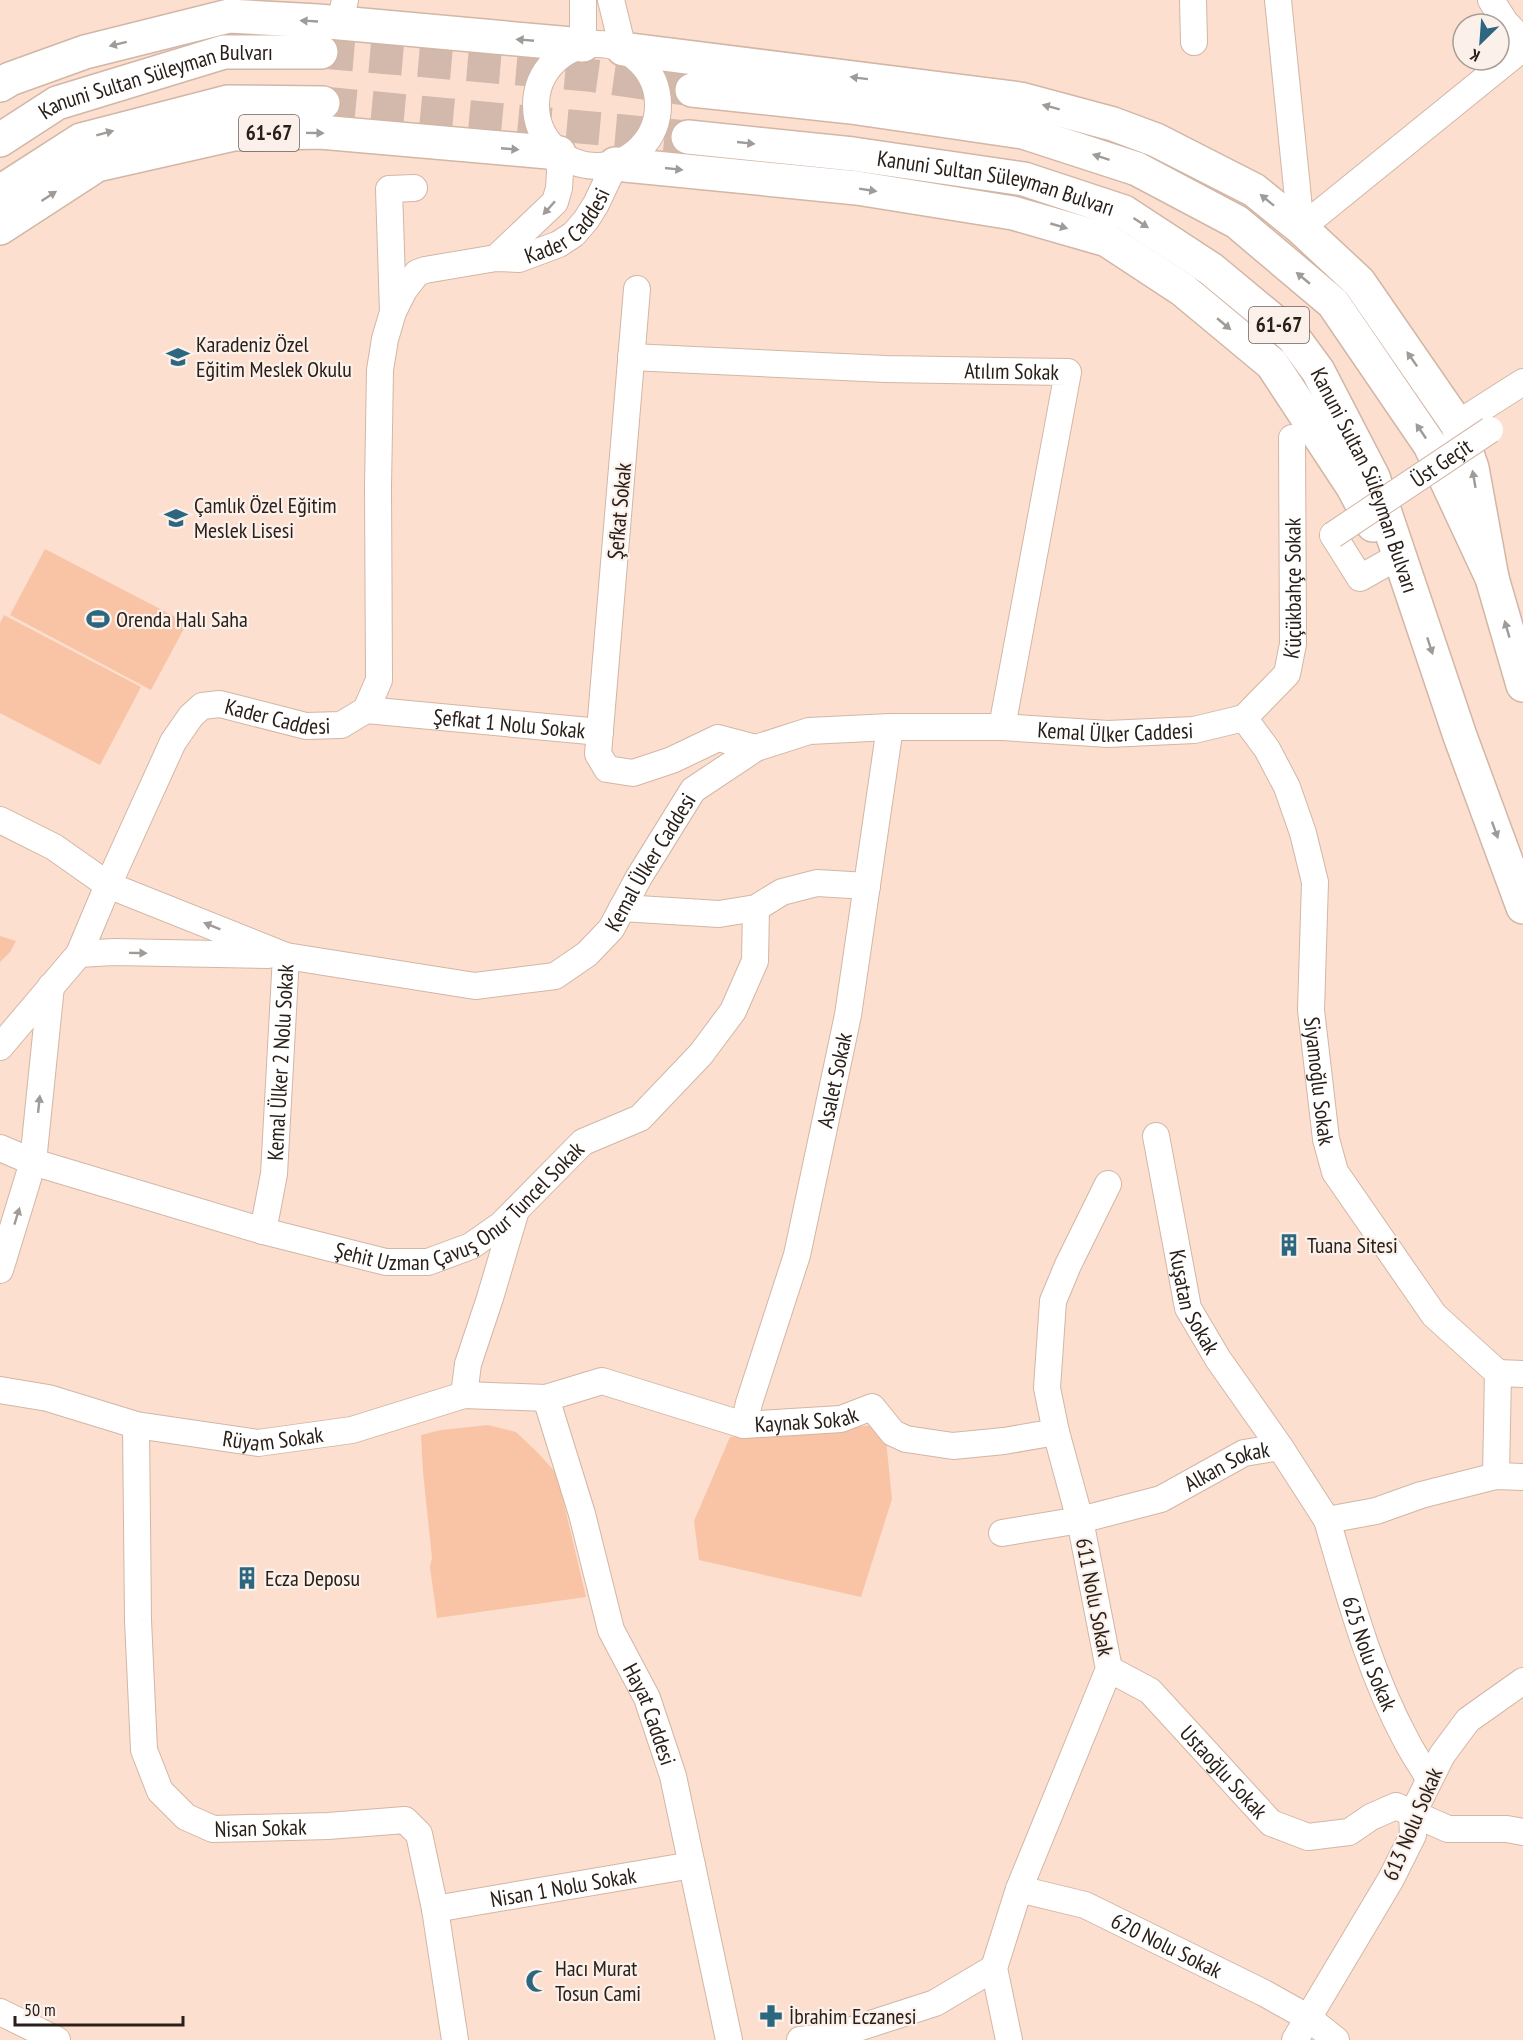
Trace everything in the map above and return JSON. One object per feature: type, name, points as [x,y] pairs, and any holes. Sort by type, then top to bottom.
[{"type":"main road","name":"61-67","points":[[0,85],[10,79],[85,52],[229,16],[318,21],[583,45]]},
{"type":"main road","name":"61-67","points":[[623,49],[1020,99],[1113,124],[1156,140],[1254,190],[1301,228],[1359,282],[1475,422],[1472,468],[1492,578]]},
{"type":"main road","name":"Kanuni Sultan Süleyman Bulvarı","points":[[0,140],[57,103],[224,52],[321,52]]},
{"type":"main road","name":"Kanuni Sultan Süleyman Bulvarı","points":[[692,90],[851,107],[1023,132],[1137,169],[1236,222],[1333,303],[1430,445],[1492,578],[1523,685]]},
{"type":"main road","name":"Kanuni Sultan Süleyman Bulvarı","points":[[0,192],[81,140],[98,135],[228,102],[323,103]]},
{"type":"main road","name":"61-67","points":[[0,228],[97,165],[234,134],[320,132],[558,153]]},
{"type":"main road","name":"Kanuni Sultan Süleyman Bulvarı","points":[[688,137],[853,154],[1024,179],[1124,212],[1211,269],[1293,337],[1318,371],[1373,477],[1460,736],[1523,907]]},
{"type":"main road","name":"61-67","points":[[615,164],[857,188],[1013,213],[1107,240],[1183,290],[1272,364],[1353,487],[1416,604]]},
{"type":"street","points":[[558,153],[545,138],[538,120],[536,101],[540,82],[550,65],[565,52],[583,45],[584,0]]},
{"type":"street","points":[[611,0],[623,49],[640,61],[652,78],[658,98],[657,119],[649,139],[634,154],[615,164]]},
{"type":"street","points":[[1193,0],[1194,42]]},
{"type":"street","points":[[1278,0],[1301,228]]},
{"type":"street","points":[[1491,0],[1505,22],[1523,41]]},
{"type":"street","name":"61-67","points":[[583,45],[603,44],[623,49]]},
{"type":"street","points":[[1301,228],[1523,48]]},
{"type":"street","name":"61-67","points":[[558,153],[575,162],[595,166],[615,164]]},
{"type":"street","name":"Kader Caddesi","points":[[496,258],[555,202],[560,172],[558,153]]},
{"type":"street","name":"Kader Caddesi","points":[[0,1047],[79,954],[173,742],[191,716],[202,706],[220,704],[306,726],[341,724],[366,710],[380,680],[378,487],[380,370],[385,339],[393,312],[404,290],[417,273],[496,258],[528,257],[559,244],[574,234],[596,204],[615,164]]},
{"type":"street","points":[[393,312],[389,189],[414,188]]},
{"type":"street","name":"Şefkat Sokak","points":[[600,732],[637,289]]},
{"type":"street","name":"Atılım Sokak","points":[[631,357],[886,369],[1068,372],[1002,727]]},
{"type":"street","name":"Üst Geçit","points":[[1392,560],[1360,578],[1333,535],[1523,381]]},
{"type":"street","name":"Küçükbahçe Sokak","points":[[1244,718],[1287,674],[1293,644],[1293,438]]},
{"type":"street","name":"Şefkat 1 Nolu Sokak","points":[[366,710],[600,732],[598,754],[607,769],[633,773],[672,760],[718,738],[756,748]]},
{"type":"street","name":"Kemal Ülker Caddesi","points":[[0,820],[54,847],[108,885],[286,956],[475,986],[555,976],[587,954],[611,929],[639,877],[693,790],[756,748],[808,731],[890,727],[1002,727],[1108,734],[1194,730],[1244,718]]},
{"type":"street","name":"Siyamoğlu Sokak","points":[[1244,718],[1268,748],[1287,787],[1303,833],[1315,882],[1311,1010],[1326,1139],[1335,1172],[1434,1315],[1511,1374]]},
{"type":"street","name":"Asalet Sokak","points":[[744,1425],[797,1255],[848,1015],[890,727]]},
{"type":"street","points":[[622,908],[719,914],[756,908],[782,892],[817,883],[867,886]]},
{"type":"street","name":"Şehit Uzman Çavuş Onur Tuncel Sokak","points":[[0,1148],[33,1162],[262,1231],[386,1262],[428,1262],[471,1246],[501,1225],[583,1142],[640,1118],[701,1054],[733,1011],[755,961],[756,908]]},
{"type":"street","name":"Kemal Ülker 2 Nolu Sokak","points":[[79,954],[114,952],[286,956],[274,1174],[262,1231]]},
{"type":"street","points":[[0,1270],[33,1162],[51,986]]},
{"type":"street","name":"Kuşatan Sokak","points":[[1156,1136],[1188,1308],[1218,1359],[1280,1447]]},
{"type":"street","name":"611 Nolu Sokak","points":[[1009,2040],[994,1968],[1020,1889],[1109,1669],[1080,1520],[1056,1432],[1047,1388],[1053,1301],[1108,1184]]},
{"type":"street","points":[[464,1395],[468,1364],[516,1210]]},
{"type":"street","points":[[1496,1476],[1511,1374]]},
{"type":"street","name":"Kaynak Sokak","points":[[546,1398],[602,1381],[744,1425],[841,1419],[872,1407],[893,1433],[906,1440],[953,1446],[1056,1432]]},
{"type":"street","name":"Rüyam Sokak","points":[[0,1390],[48,1398],[136,1425],[258,1443],[352,1430],[464,1395],[546,1398]]},
{"type":"street","name":"Hayat Caddesi","points":[[546,1398],[582,1514],[611,1630],[647,1698],[674,1776],[729,2040]]},
{"type":"street","name":"Nisan Sokak","points":[[136,1425],[138,1620],[144,1750],[160,1791],[186,1817],[213,1829],[328,1826],[405,1820],[419,1834],[435,1909],[455,2040]]},
{"type":"street","name":"Alkan Sokak","points":[[1002,1533],[1080,1520],[1161,1499],[1244,1454],[1280,1447],[1327,1520]]},
{"type":"street","points":[[1327,1520],[1376,1511],[1421,1496],[1496,1476],[1523,1477]]},
{"type":"street","name":"625 Nolu Sokak","points":[[1327,1520],[1356,1620],[1382,1686],[1406,1740],[1430,1779]]},
{"type":"street","name":"Ustaoğlu Sokak","points":[[1109,1669],[1150,1691],[1271,1823],[1308,1837],[1349,1832],[1371,1817],[1396,1806],[1448,1829],[1508,1829],[1523,1832]]},
{"type":"street","name":"613 Nolu Sokak","points":[[1295,2040],[1391,1879],[1413,1835],[1412,1815],[1442,1755],[1468,1720],[1523,1681]]},
{"type":"street","name":"Nisan 1 Nolu Sokak","points":[[435,1909],[692,1865]]},
{"type":"street","name":"620 Nolu Sokak","points":[[1020,1889],[1086,1905],[1307,2017]]},
{"type":"street","points":[[800,2040],[851,2035],[934,2003],[994,1968]]},
{"type":"street","points":[[0,2012],[57,2040]]},
{"type":"street","points":[[1307,2017],[1336,2040]]},
{"type":"shaded area","name":"Orenda Halı Saha","points":[[45,549],[187,623],[151,690],[10,615]]},
{"type":"shaded area","name":"Orenda Halı Saha","points":[[4,615],[141,687],[100,765],[0,713],[0,623]]},
{"type":"shaded area","points":[[0,936],[16,941],[10,952],[0,962]]},
{"type":"shaded area","points":[[488,1425],[516,1432],[557,1474],[586,1597],[437,1618],[430,1567],[432,1558],[421,1435],[441,1430]]},
{"type":"shaded area","points":[[876,1425],[885,1430],[892,1499],[861,1597],[699,1560],[694,1521],[730,1437]]},
{"type":"tunnel","points":[[321,52],[588,75],[692,90]]},
{"type":"tunnel","points":[[323,103],[688,137]]},
{"type":"place","name":"Karadeniz Özel Eğitim Meslek Okulu","points":[[178,357]]},
{"type":"place","name":"Çamlık Özel Eğitim Meslek Lisesi","points":[[176,518]]},
{"type":"place","name":"Orenda Halı Saha","points":[[98,619]]},
{"type":"place","name":"Tuana Sitesi","points":[[1289,1245]]},
{"type":"place","name":"Ecza Deposu","points":[[247,1578]]},
{"type":"place","name":"Hacı Murat Tosun Cami","points":[[537,1981]]},
{"type":"place","name":"İbrahim Eczanesi","points":[[771,2016]]}]
